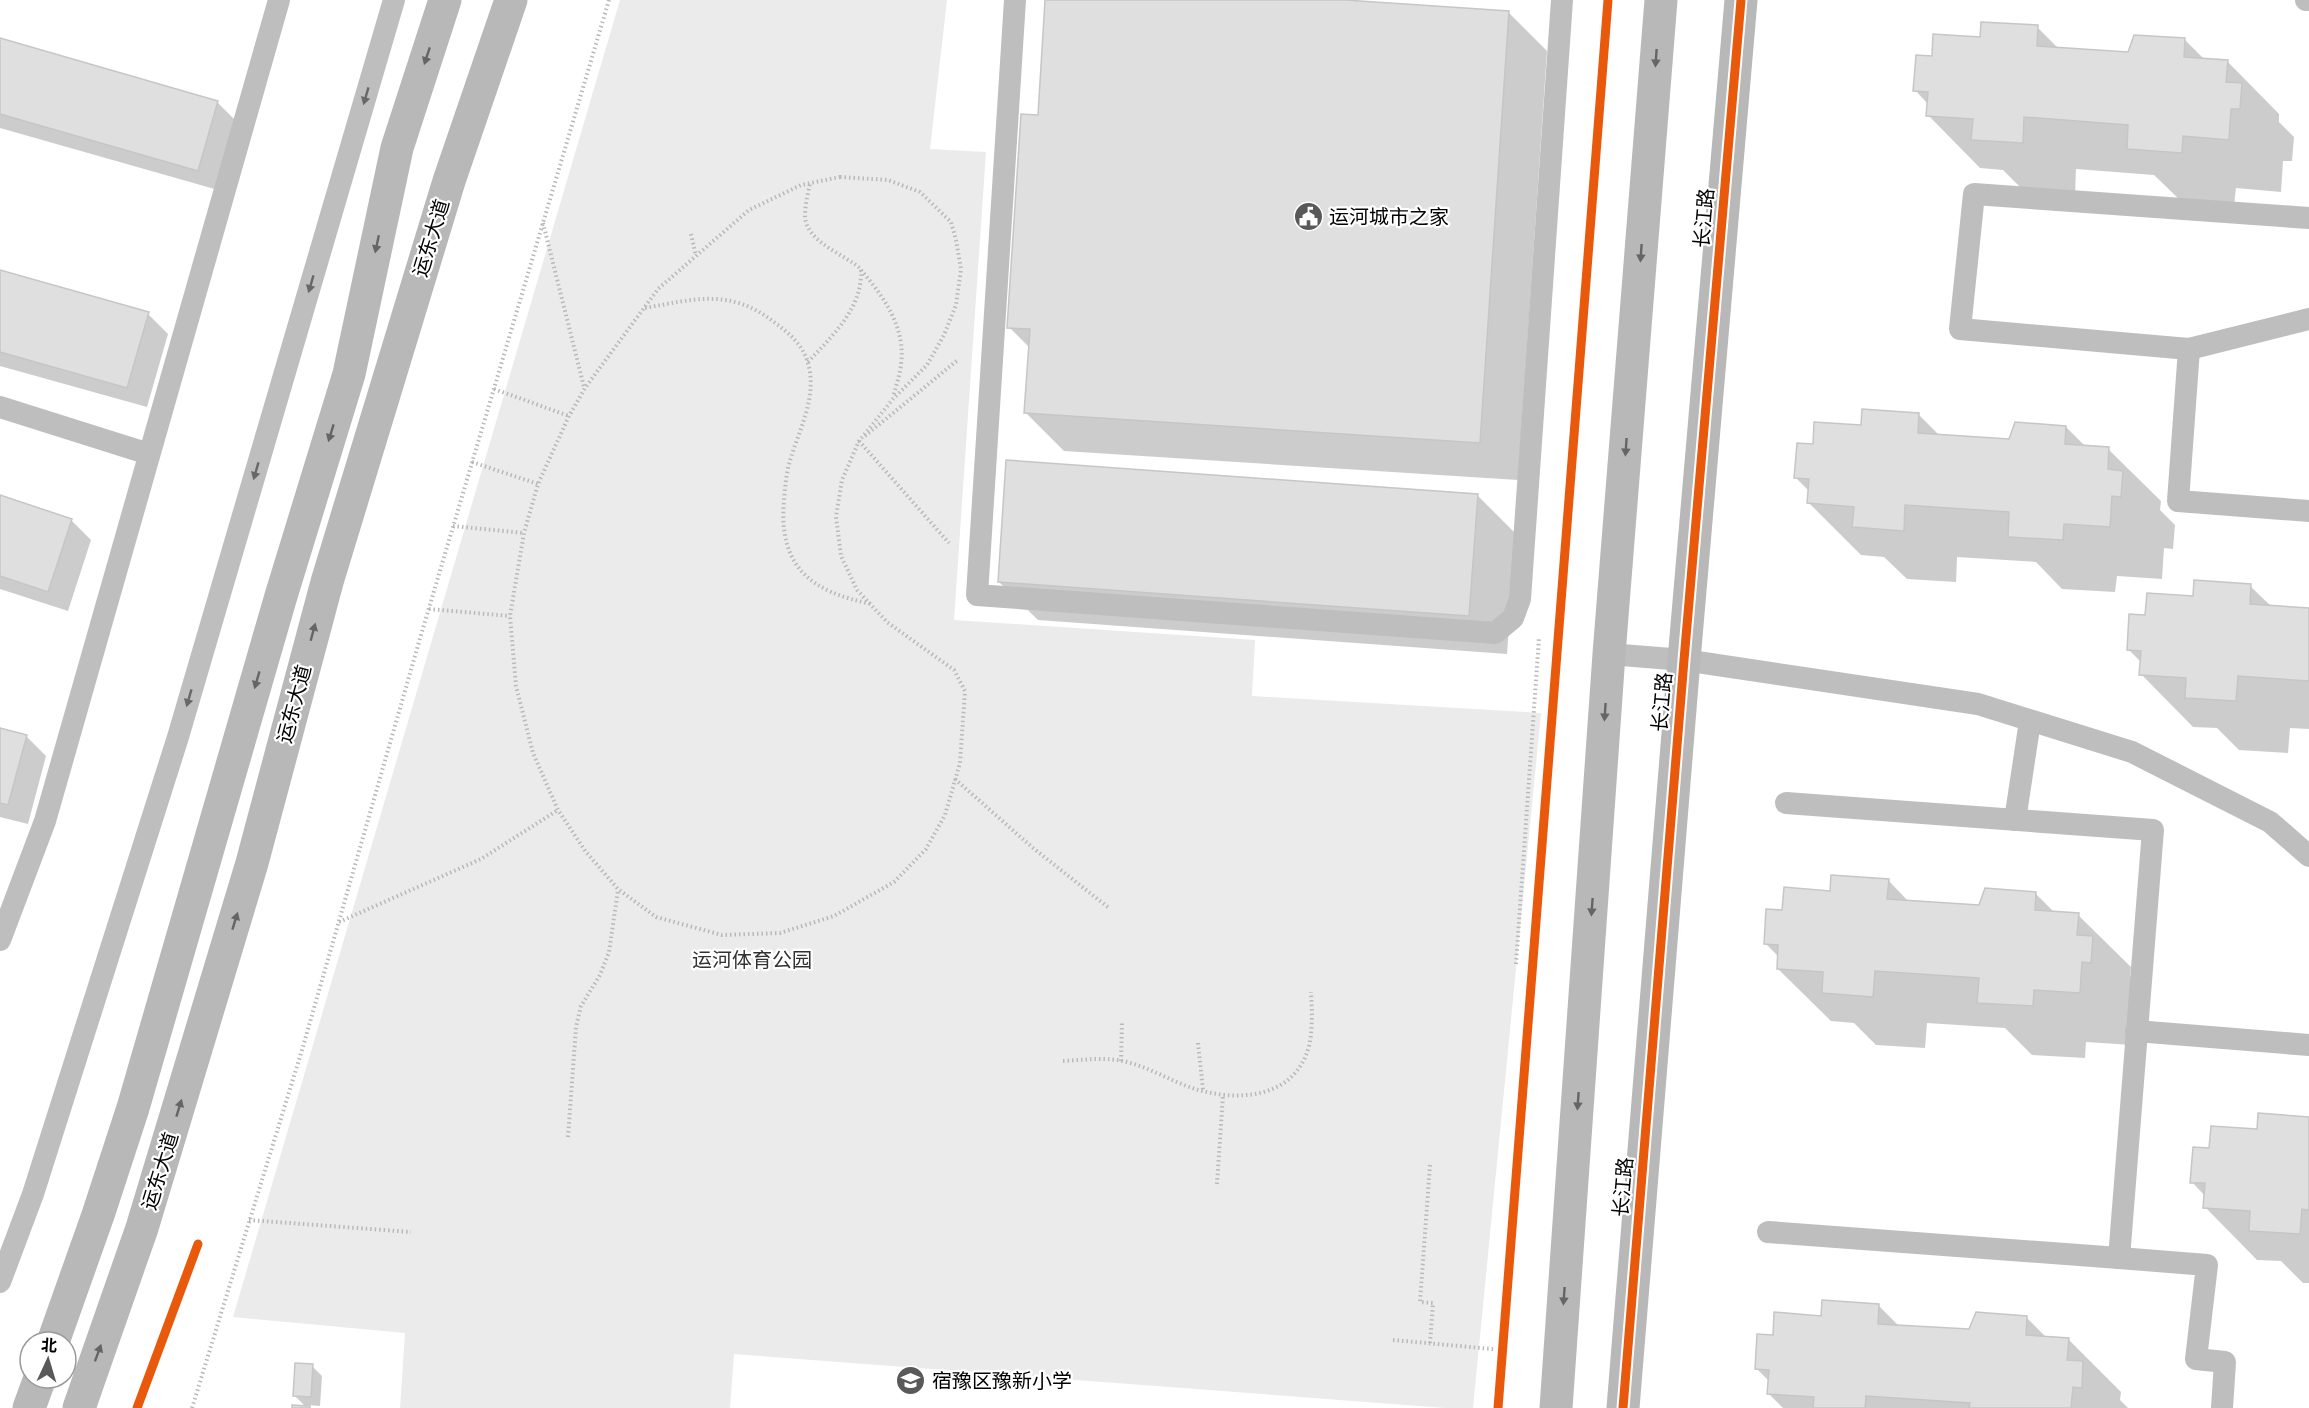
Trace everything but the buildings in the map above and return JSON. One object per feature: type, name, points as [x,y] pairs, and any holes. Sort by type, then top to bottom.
[{"type":"main road","points":[[56,1330],[98,1215],[133,1108],[281,596],[349,374],[397,148],[445,0]]},
{"type":"main road","name":"运东大道","points":[[79,1408],[142,1228],[252,863],[327,582],[449,180],[511,0]]},
{"type":"main road","points":[[1556,1408],[1610,654],[1661,0]]},
{"type":"main road","name":"长江路","points":[[1623,1408],[1741,0]]},
{"type":"main road","points":[[29,1408],[36,1390]]},
{"type":"lane","points":[[0,940],[45,821],[279,0]]},
{"type":"lane","points":[[0,1282],[33,1194],[178,737],[394,0]]},
{"type":"lane","points":[[1015,0],[977,595],[1495,633],[1513,618],[1520,599],[1562,0]]},
{"type":"lane","points":[[2309,218],[1974,194],[1960,329],[2189,349],[2309,319]]},
{"type":"lane","points":[[2189,349],[2178,501],[2309,511]]},
{"type":"lane","points":[[0,407],[149,454]]},
{"type":"lane","points":[[1610,654],[1684,660],[1978,704],[2132,752],[2271,822],[2309,856]]},
{"type":"lane","points":[[2015,820],[2030,721]]},
{"type":"lane","points":[[1786,802],[2153,830],[2119,1258]]},
{"type":"lane","points":[[2136,1031],[2309,1045]]},
{"type":"lane","points":[[1768,1232],[2207,1265],[2196,1359],[2226,1362],[2222,1408]]},
{"type":"path","points":[[192,1408],[338,922],[609,0]]},
{"type":"path","points":[[840,177],[888,180],[920,192],[951,222],[962,269],[956,305],[944,335],[927,365],[892,399],[859,441],[842,480],[836,517],[841,556],[857,590],[888,622],[954,670],[964,691],[960,763],[945,815],[926,849],[894,882],[834,916],[780,933],[722,935],[656,917],[618,889],[586,852],[558,810],[533,753],[519,697],[510,616],[524,533],[538,484],[569,416],[585,388],[658,290],[696,256],[749,210],[810,183],[840,177]]},
{"type":"path","points":[[810,183],[805,218],[809,229],[818,239],[861,269],[891,310],[902,351],[892,399]]},
{"type":"path","points":[[543,222],[585,388]]},
{"type":"path","points":[[691,234],[696,256]]},
{"type":"path","points":[[808,362],[832,336],[856,303],[862,286],[861,269]]},
{"type":"path","points":[[644,308],[700,298],[722,298],[760,311],[799,343],[808,362],[811,385],[804,417],[788,465],[783,517],[788,548],[797,567],[827,591],[843,598],[872,604]]},
{"type":"path","points":[[859,441],[995,330]]},
{"type":"path","points":[[494,389],[569,416]]},
{"type":"path","points":[[859,441],[979,576]]},
{"type":"path","points":[[472,462],[538,484]]},
{"type":"path","points":[[453,526],[524,533]]},
{"type":"path","points":[[429,609],[510,616]]},
{"type":"path","points":[[955,779],[1033,848],[1109,908]]},
{"type":"path","points":[[338,922],[482,859],[558,810]]},
{"type":"path","points":[[568,1137],[576,1027],[581,1006],[600,975],[609,952],[618,889]]},
{"type":"path","points":[[1063,1061],[1096,1059],[1121,1061],[1146,1067],[1203,1090],[1223,1095],[1248,1096],[1272,1090],[1288,1080],[1308,1049],[1312,1028],[1311,992]]},
{"type":"path","points":[[1121,1061],[1122,1022]]},
{"type":"path","points":[[1198,1043],[1203,1090]]},
{"type":"path","points":[[1217,1184],[1223,1095]]},
{"type":"path","points":[[1430,1165],[1420,1302],[1433,1303],[1430,1343]]},
{"type":"path","points":[[249,1220],[411,1232]]},
{"type":"path","points":[[1502,1361],[1504,1338]]},
{"type":"path","points":[[1393,1340],[1503,1350]]},
{"type":"green space","name":"运河体育公园","points":[[620,0],[947,0],[930,149],[986,152],[954,620],[1255,640],[1252,696],[1541,713],[1473,1408],[1445,1408],[734,1354],[730,1408],[400,1408],[405,1333],[233,1317]]},
{"type":"cycle path","points":[[1498,1408],[1608,0]]},
{"type":"cycle path","points":[[1623,1408],[1741,0]]},
{"type":"cycle path","points":[[137,1408],[198,1244]]},
{"type":"place","name":"运河城市之家","points":[[1308,217]]},
{"type":"place","name":"宿豫区豫新小学","points":[[911,1381]]}]
